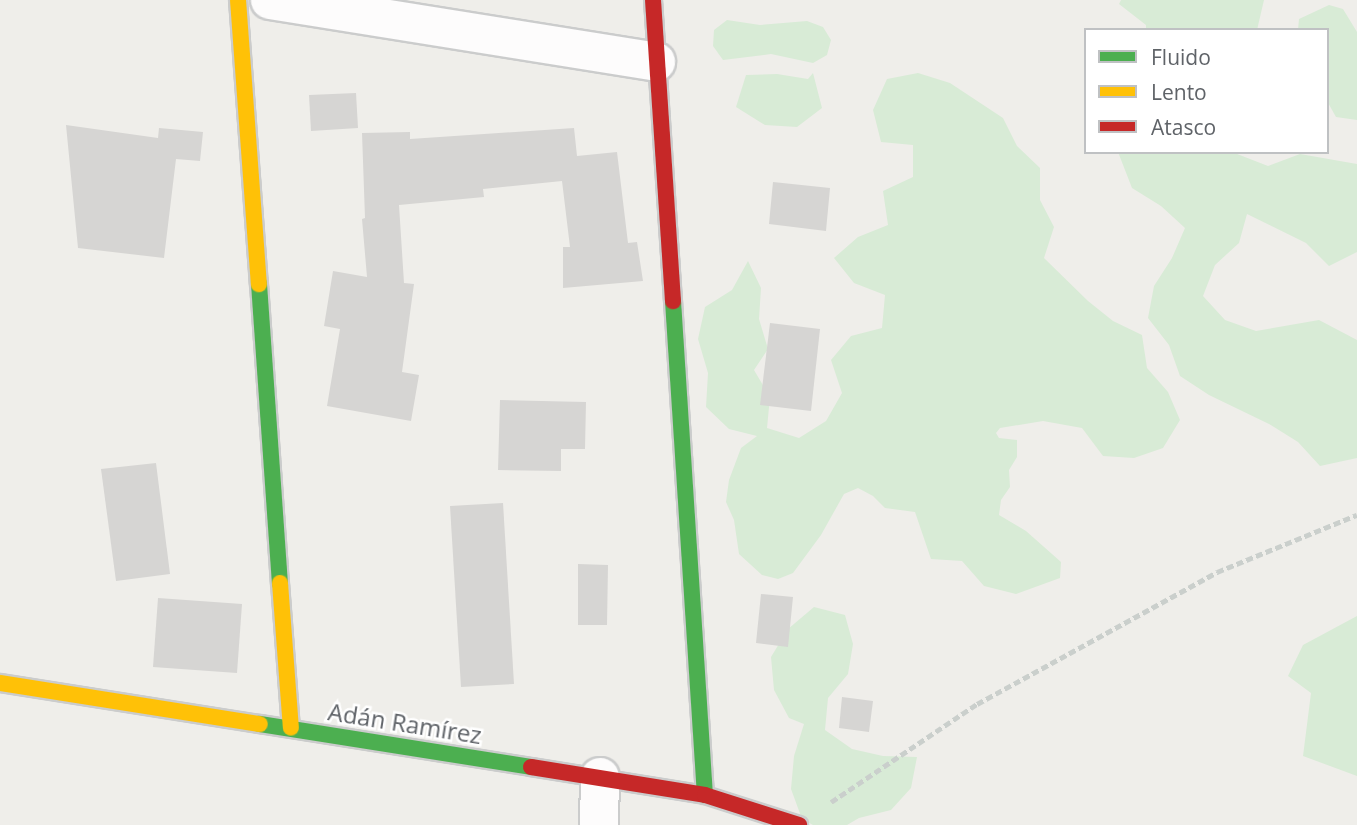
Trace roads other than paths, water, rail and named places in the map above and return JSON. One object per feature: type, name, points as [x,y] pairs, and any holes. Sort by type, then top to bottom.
[{"type":"street","points":[[238,0],[291,728]]},
{"type":"street","points":[[270,0],[656,62]]},
{"type":"street","points":[[653,0],[705,794]]},
{"type":"street","name":"Adán Ramírez","points":[[0,683],[705,794],[799,825]]},
{"type":"street","points":[[599,825],[600,777]]}]
